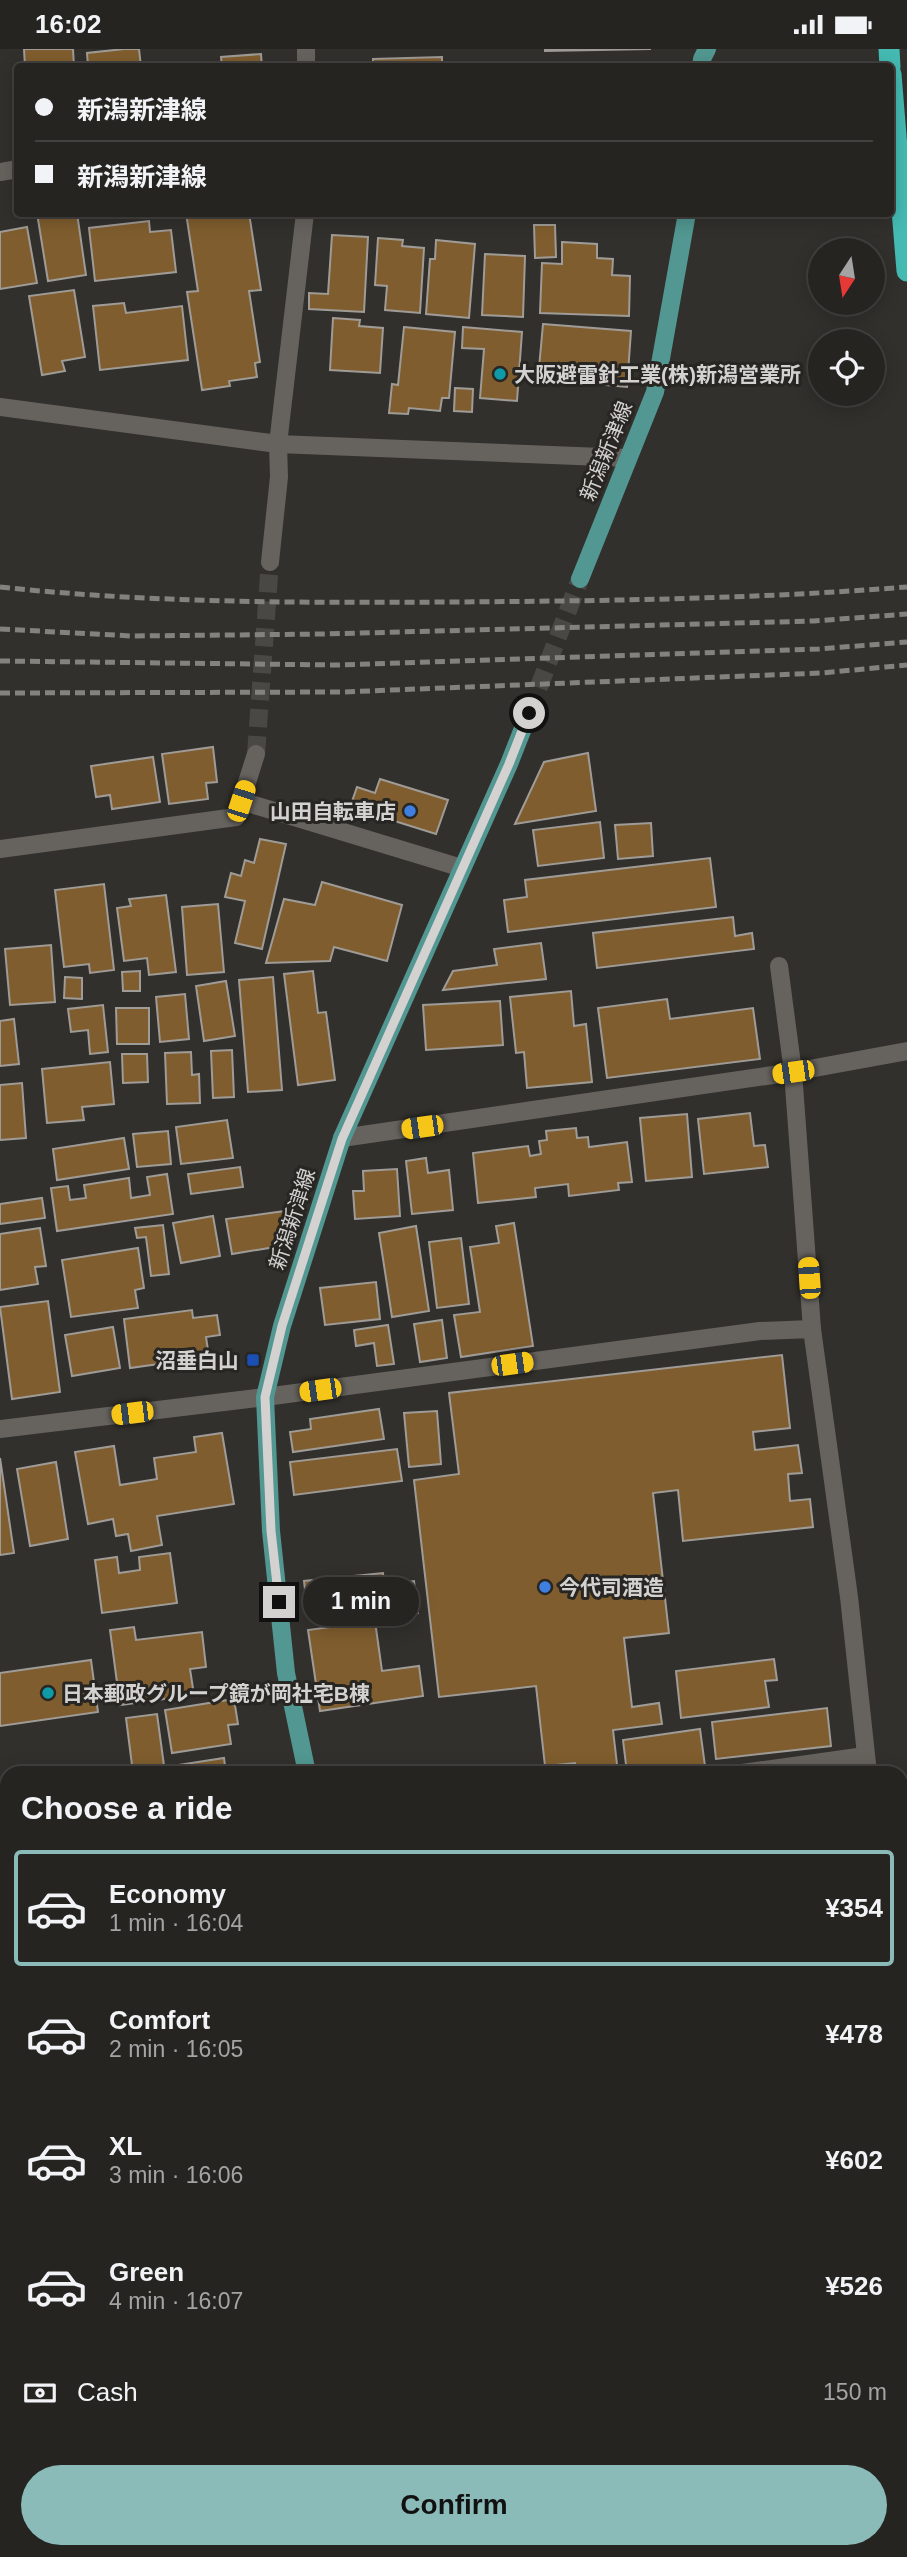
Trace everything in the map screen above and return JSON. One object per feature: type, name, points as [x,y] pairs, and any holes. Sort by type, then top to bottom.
[{"type":"highway","points":[[894,111],[907,271]]},
{"type":"main road","name":"新潟新津線","points":[[580,579],[655,392],[686,217]]},
{"type":"main road","name":"新潟新津線","points":[[306,1766],[286,1673],[271,1531],[265,1397],[282,1326],[342,1139],[509,764],[529,713]]},
{"type":"street","points":[[270,562],[279,477],[278,444],[305,217]]},
{"type":"street","points":[[0,407],[278,444],[627,458]]},
{"type":"street","points":[[0,849],[236,817],[256,754]]},
{"type":"street","points":[[241,801],[462,868]]},
{"type":"street","points":[[779,966],[793,1072],[812,1329],[849,1597],[867,1765]]},
{"type":"street","points":[[342,1139],[793,1072],[907,1051]]},
{"type":"street","points":[[0,1429],[265,1397],[760,1331],[812,1329]]},
{"type":"building","points":[[24,49],[73,49],[74,63],[25,63]]},
{"type":"building","points":[[139,49],[141,63],[88,63],[87,53]]},
{"type":"building","points":[[545,49],[651,49],[545,51]]},
{"type":"building","points":[[261,54],[262,63],[222,63],[221,57]]},
{"type":"building","points":[[442,57],[442,63],[373,63],[373,59]]},
{"type":"building","points":[[38,217],[78,217],[86,275],[48,281]]},
{"type":"building","points":[[187,217],[250,217],[261,290],[249,291],[260,362],[255,363],[257,377],[229,381],[230,386],[202,390],[187,292],[198,291]]},
{"type":"building","points":[[149,221],[150,232],[171,230],[176,272],[95,281],[89,228]]},
{"type":"building","points":[[534,225],[555,225],[556,257],[535,258]]},
{"type":"building","points":[[27,227],[37,283],[0,289],[0,232]]},
{"type":"building","points":[[332,235],[368,237],[364,312],[309,309],[309,293],[328,294]]},
{"type":"building","points":[[378,238],[403,240],[402,246],[424,248],[420,313],[385,310],[387,286],[375,285]]},
{"type":"building","points":[[436,240],[475,244],[469,318],[426,314],[430,259],[435,259]]},
{"type":"building","points":[[562,242],[597,244],[597,258],[613,259],[612,275],[630,276],[629,316],[540,313],[542,263],[562,264]]},
{"type":"building","points":[[485,254],[525,256],[523,317],[482,315]]},
{"type":"building","points":[[74,290],[85,357],[62,361],[65,371],[42,375],[29,296]]},
{"type":"building","points":[[124,303],[126,313],[182,306],[188,360],[100,370],[93,306]]},
{"type":"building","points":[[333,318],[360,320],[359,326],[383,328],[380,373],[330,370]]},
{"type":"building","points":[[543,324],[631,331],[627,387],[538,379]]},
{"type":"building","points":[[404,327],[455,332],[449,398],[442,398],[440,411],[409,408],[408,414],[389,413],[392,384],[398,385]]},
{"type":"building","name":"大阪避雷針工業(株)新潟営業所","points":[[463,327],[522,332],[517,401],[480,398],[484,349],[462,348]]},
{"type":"building","points":[[455,388],[473,389],[472,412],[454,411]]},
{"type":"building","points":[[213,747],[217,782],[206,783],[208,799],[169,804],[162,754]]},
{"type":"building","points":[[588,753],[596,811],[515,824],[544,762]]},
{"type":"building","points":[[153,757],[160,802],[112,809],[110,795],[96,797],[91,766]]},
{"type":"building","points":[[380,779],[448,800],[436,834],[350,807],[357,787],[375,793]]},
{"type":"building","points":[[600,822],[604,858],[538,866],[533,830]]},
{"type":"building","points":[[651,823],[653,856],[618,859],[615,825]]},
{"type":"building","points":[[260,839],[286,844],[262,949],[235,943],[245,901],[225,897],[231,873],[241,876],[245,860],[254,863]]},
{"type":"building","points":[[710,858],[716,907],[508,932],[504,900],[527,897],[525,880]]},
{"type":"building","points":[[322,882],[402,905],[387,961],[334,947],[330,961],[266,963],[284,899],[315,905]]},
{"type":"building","points":[[104,884],[114,970],[90,973],[89,964],[64,967],[55,890]]},
{"type":"building","points":[[166,895],[176,972],[149,975],[147,958],[124,961],[117,908],[131,906],[129,899]]},
{"type":"building","points":[[218,904],[224,972],[187,975],[182,907]]},
{"type":"building","points":[[733,917],[735,936],[752,933],[754,949],[597,968],[593,933]]},
{"type":"building","points":[[541,943],[546,979],[443,990],[453,971],[497,965],[494,949]]},
{"type":"building","points":[[51,945],[55,1002],[10,1005],[5,949]]},
{"type":"building","points":[[140,971],[140,991],[123,991],[122,972]]},
{"type":"building","points":[[313,971],[318,1013],[326,1012],[335,1080],[298,1085],[284,974]]},
{"type":"building","points":[[65,977],[82,978],[82,999],[64,998]]},
{"type":"building","points":[[273,977],[282,1090],[248,1092],[239,980]]},
{"type":"building","points":[[226,981],[235,1036],[204,1041],[196,986]]},
{"type":"building","points":[[571,991],[574,1026],[586,1024],[592,1082],[527,1088],[524,1052],[516,1053],[510,997]]},
{"type":"building","points":[[185,994],[189,1039],[160,1042],[156,997]]},
{"type":"building","points":[[667,999],[670,1019],[753,1008],[760,1059],[607,1078],[598,1008]]},
{"type":"building","points":[[500,1001],[503,1045],[426,1050],[423,1005]]},
{"type":"building","points":[[103,1005],[108,1052],[90,1054],[88,1030],[71,1032],[68,1009]]},
{"type":"building","points":[[116,1008],[149,1008],[149,1044],[117,1044]]},
{"type":"building","points":[[14,1019],[19,1064],[0,1066],[0,1021]]},
{"type":"building","points":[[232,1050],[234,1097],[213,1098],[211,1051]]},
{"type":"building","points":[[191,1052],[192,1075],[199,1074],[200,1103],[167,1104],[165,1053]]},
{"type":"building","points":[[122,1054],[147,1054],[148,1082],[123,1083]]},
{"type":"building","points":[[110,1062],[114,1104],[82,1107],[84,1120],[47,1123],[42,1069]]},
{"type":"building","points":[[22,1083],[26,1138],[0,1140],[0,1085]]},
{"type":"building","points":[[750,1113],[754,1146],[765,1145],[768,1167],[704,1174],[698,1119]]},
{"type":"building","points":[[687,1114],[692,1177],[646,1181],[640,1118]]},
{"type":"building","points":[[227,1120],[233,1158],[181,1164],[176,1127]]},
{"type":"building","points":[[576,1128],[577,1138],[588,1137],[589,1147],[627,1142],[632,1182],[618,1183],[619,1190],[569,1196],[568,1184],[535,1188],[536,1197],[478,1203],[473,1153],[528,1146],[530,1156],[541,1154],[539,1141],[547,1140],[546,1131]]},
{"type":"building","points":[[168,1131],[171,1164],[137,1167],[133,1134]]},
{"type":"building","points":[[124,1138],[129,1169],[57,1180],[53,1149]]},
{"type":"building","points":[[426,1158],[428,1173],[449,1170],[453,1210],[412,1214],[406,1161]]},
{"type":"building","points":[[240,1167],[243,1187],[191,1194],[188,1174]]},
{"type":"building","points":[[397,1169],[400,1216],[355,1219],[353,1191],[364,1191],[363,1171]]},
{"type":"building","points":[[167,1174],[173,1214],[57,1231],[51,1188],[68,1186],[70,1200],[86,1198],[84,1185],[129,1178],[131,1198],[150,1195],[147,1177]]},
{"type":"building","points":[[42,1198],[45,1218],[0,1224],[0,1204]]},
{"type":"building","points":[[292,1210],[281,1246],[232,1254],[226,1219]]},
{"type":"building","points":[[213,1216],[220,1256],[181,1263],[173,1223]]},
{"type":"building","points":[[514,1223],[533,1346],[461,1357],[454,1315],[480,1312],[470,1247],[499,1243],[496,1226]]},
{"type":"building","points":[[163,1225],[169,1274],[151,1276],[146,1237],[137,1238],[135,1228]]},
{"type":"building","points":[[416,1226],[429,1311],[392,1317],[379,1233]]},
{"type":"building","points":[[40,1228],[46,1266],[35,1267],[38,1284],[0,1290],[0,1234]]},
{"type":"building","points":[[461,1238],[469,1304],[437,1308],[429,1242]]},
{"type":"building","points":[[138,1248],[144,1288],[135,1290],[138,1308],[71,1317],[62,1260]]},
{"type":"building","points":[[376,1282],[380,1319],[325,1325],[320,1288]]},
{"type":"building","points":[[48,1301],[60,1392],[12,1399],[0,1307]]},
{"type":"building","points":[[192,1310],[193,1318],[217,1315],[220,1335],[206,1337],[209,1357],[130,1368],[124,1319]]},
{"type":"building","points":[[442,1320],[447,1358],[420,1362],[414,1324]]},
{"type":"building","points":[[388,1325],[394,1364],[377,1366],[374,1343],[356,1346],[354,1330]]},
{"type":"building","points":[[113,1327],[120,1368],[72,1376],[65,1335]]},
{"type":"building","name":"今代司酒造","points":[[782,1355],[790,1428],[753,1432],[755,1450],[798,1445],[802,1473],[788,1474],[790,1501],[810,1499],[813,1527],[683,1541],[678,1490],[653,1493],[669,1633],[624,1638],[632,1707],[659,1703],[662,1724],[613,1730],[617,1766],[575,1766],[575,1763],[545,1766],[536,1686],[439,1697],[414,1480],[459,1474],[449,1393]]},
{"type":"building","points":[[379,1409],[384,1439],[293,1452],[290,1432],[311,1429],[310,1419]]},
{"type":"building","points":[[437,1411],[441,1464],[409,1467],[404,1413]]},
{"type":"building","points":[[222,1433],[234,1504],[157,1516],[162,1545],[131,1551],[128,1534],[116,1536],[113,1519],[88,1524],[75,1452],[114,1446],[120,1485],[157,1479],[154,1458],[196,1452],[194,1437]]},
{"type":"building","points":[[397,1449],[402,1481],[294,1495],[290,1462]]},
{"type":"building","points":[[0,1458],[14,1553],[0,1555]]},
{"type":"building","points":[[56,1462],[68,1539],[30,1546],[17,1469]]},
{"type":"building","points":[[170,1553],[177,1603],[102,1613],[95,1560],[117,1557],[119,1573],[140,1570],[139,1557]]},
{"type":"building","points":[[383,1573],[384,1585],[414,1581],[418,1613],[390,1616],[389,1608],[308,1617],[304,1581]]},
{"type":"building","points":[[375,1621],[382,1671],[419,1666],[423,1696],[320,1711],[308,1630]]},
{"type":"building","points":[[134,1627],[136,1640],[202,1632],[206,1667],[190,1669],[194,1695],[120,1705],[110,1630]]},
{"type":"building","points":[[774,1659],[777,1680],[765,1681],[769,1707],[681,1718],[676,1671]]},
{"type":"building","name":"日本郵政グループ鏡が岡社宅B棟","points":[[91,1660],[98,1712],[0,1726],[0,1673]]},
{"type":"building","points":[[234,1699],[238,1724],[228,1725],[231,1744],[172,1753],[165,1710]]},
{"type":"building","points":[[827,1708],[831,1746],[716,1759],[712,1722]]},
{"type":"building","points":[[157,1714],[164,1766],[132,1766],[126,1718]]},
{"type":"building","points":[[700,1729],[705,1766],[626,1766],[623,1740]]},
{"type":"building","points":[[224,1758],[225,1766],[178,1766]]},
{"type":"tunnel","points":[[256,754],[270,562]]},
{"type":"tunnel","points":[[529,713],[580,579]]},
{"type":"railway","points":[[0,587],[169,599],[338,602],[679,599],[907,587]]},
{"type":"railway","points":[[0,629],[132,636],[324,634],[814,621],[907,614]]},
{"type":"railway","points":[[0,661],[337,665],[819,649],[907,642]]},
{"type":"railway","points":[[0,693],[342,692],[821,673],[907,665]]},
{"type":"place","name":"大阪避雷針工業(株)新潟営業所","points":[[500,374]]},
{"type":"place","name":"山田自転車店","points":[[410,811]]},
{"type":"place","name":"沼垂白山","points":[[253,1360]]},
{"type":"place","name":"今代司酒造","points":[[545,1587]]},
{"type":"place","name":"日本郵政グループ鏡が岡社宅B棟","points":[[48,1693]]},
{"type":"route","points":[[279,1602],[271,1531],[265,1397],[282,1326],[342,1139],[509,764],[529,713]]}]
